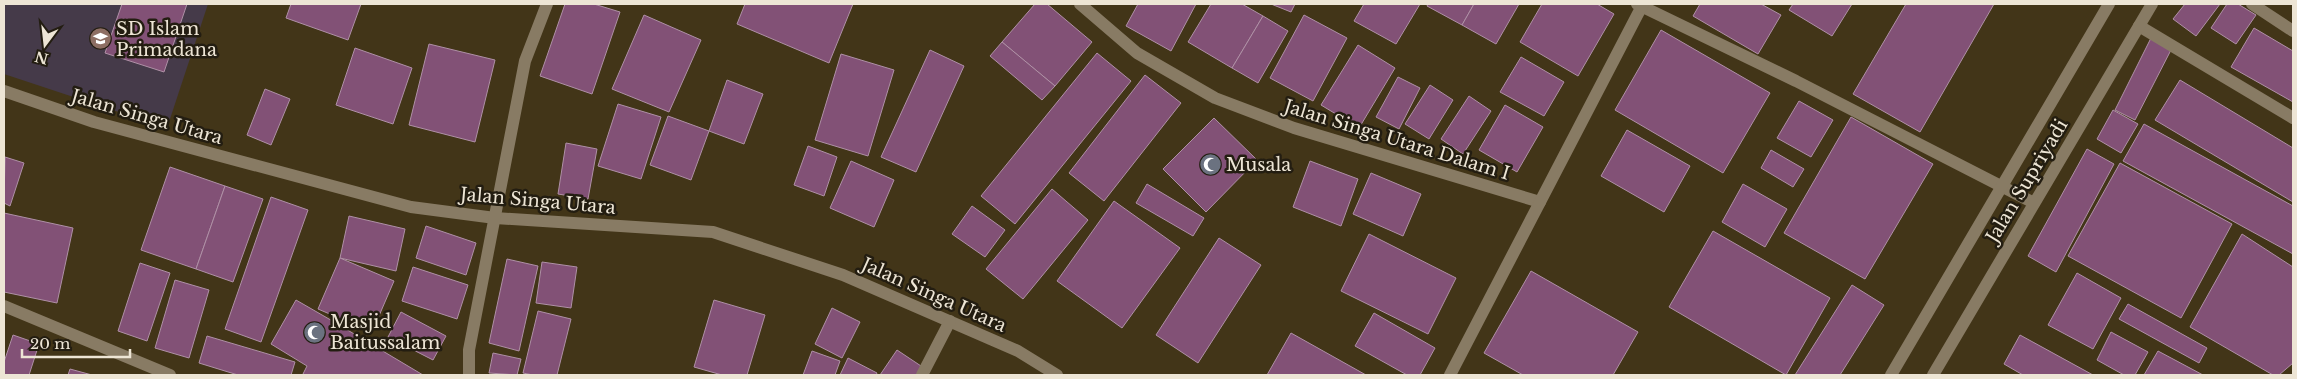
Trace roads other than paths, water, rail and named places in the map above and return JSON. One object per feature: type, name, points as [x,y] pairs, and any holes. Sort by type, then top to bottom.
[{"type":"street","points":[[468,375],[469,350],[525,62],[547,4]]},
{"type":"street","name":"Jalan Singa Utara Dalam I","points":[[1080,4],[1137,53],[1216,98],[1294,128],[1540,202]]},
{"type":"street","name":"Jalan Supriyadi","points":[[1890,375],[2108,4]]},
{"type":"street","name":"Jalan Supriyadi","points":[[1933,375],[2152,4]]},
{"type":"street","points":[[2252,4],[2293,30]]},
{"type":"street","points":[[1450,375],[1641,5],[1796,81],[2034,203]]},
{"type":"street","points":[[2138,26],[2293,118]]},
{"type":"street","name":"Jalan Singa Utara","points":[[4,91],[94,122],[412,207],[495,218],[713,232],[843,274],[1018,351],[1057,375]]},
{"type":"street","points":[[4,306],[170,375]]},
{"type":"street","points":[[922,375],[950,321]]},
{"type":"place","name":"SD Islam Primadana","points":[[100,39]]},
{"type":"place","name":"Musala","points":[[1210,165]]},
{"type":"place","name":"Masjid Baitussalam","points":[[314,332]]}]
